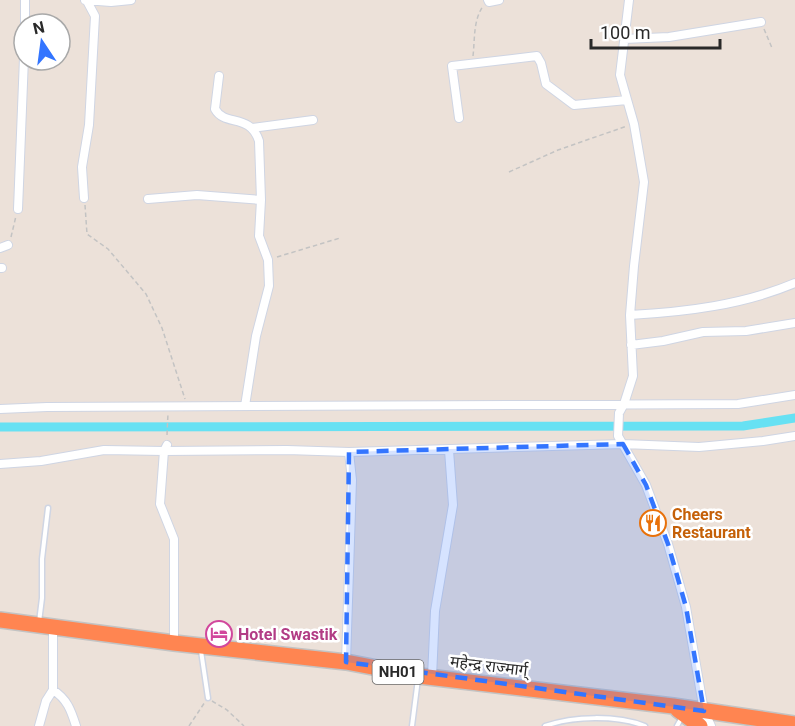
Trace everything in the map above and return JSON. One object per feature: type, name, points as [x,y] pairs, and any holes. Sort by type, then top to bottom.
[{"type":"highway","name":"महेन्द्र राज्मार्ग्","points":[[0,620],[174,643],[346,662],[678,716]]},
{"type":"highway","points":[[678,716],[702,719],[763,719],[795,724]]},
{"type":"highway","points":[[743,726],[763,719]]},
{"type":"street","points":[[86,1],[131,0]]},
{"type":"street","points":[[488,1],[499,0]]},
{"type":"street","points":[[629,0],[620,75],[634,124],[644,182],[630,315],[633,376],[619,412],[618,436],[646,485],[668,544],[686,607],[702,719],[711,726]]},
{"type":"street","points":[[84,198],[82,167],[88,125],[95,16],[86,1]]},
{"type":"street","points":[[624,39],[669,37],[761,22]]},
{"type":"street","points":[[459,118],[452,66],[537,56],[546,84],[574,105],[627,100]]},
{"type":"street","points":[[18,209],[23,72]]},
{"type":"street","points":[[219,76],[215,109],[217,113],[247,123],[257,134],[259,141],[261,200],[259,236],[268,260],[269,286],[256,336],[244,406]]},
{"type":"street","points":[[252,129],[313,120]]},
{"type":"street","points":[[148,199],[197,195],[261,200]]},
{"type":"street","points":[[630,315],[674,313],[736,302],[795,283]]},
{"type":"street","points":[[631,345],[704,332],[746,331],[795,323]]},
{"type":"street","points":[[0,409],[47,406],[738,404],[795,395]]},
{"type":"street","points":[[0,464],[41,461],[104,450],[166,448],[349,452],[623,444],[699,447],[795,436]]},
{"type":"street","points":[[166,448],[160,504],[174,539],[174,643]]},
{"type":"street","points":[[425,676],[453,505],[448,450]]},
{"type":"street","points":[[346,662],[352,480],[349,452]]},
{"type":"street","points":[[39,726],[46,701],[53,690],[46,626]]},
{"type":"street","points":[[53,690],[63,696],[76,726]]},
{"type":"lane","points":[[46,626],[42,598],[42,559],[48,508]]},
{"type":"lane","points":[[200,645],[208,698]]},
{"type":"lane","points":[[412,726],[425,676]]},
{"type":"lane","points":[[545,726],[587,719],[632,721],[645,726]]},
{"type":"path","points":[[473,63],[477,19],[488,1]]},
{"type":"path","points":[[761,22],[772,48]]},
{"type":"path","points":[[509,172],[558,150],[634,124]]},
{"type":"path","points":[[84,198],[87,234],[108,249],[146,294],[162,328],[188,407]]},
{"type":"path","points":[[268,260],[340,238]]},
{"type":"path","points":[[166,448],[168,415]]},
{"type":"path","points":[[189,726],[208,698],[227,710],[244,726]]},
{"type":"highlighted area","points":[[623,444],[646,485],[668,544],[686,607],[704,711],[346,662],[349,452]]},
{"type":"waterway","points":[[0,427],[743,426],[795,418]]},
{"type":"place","name":"Cheers Restaurant","points":[[653,523]]},
{"type":"place","name":"Hotel Swastik","points":[[219,634]]}]
